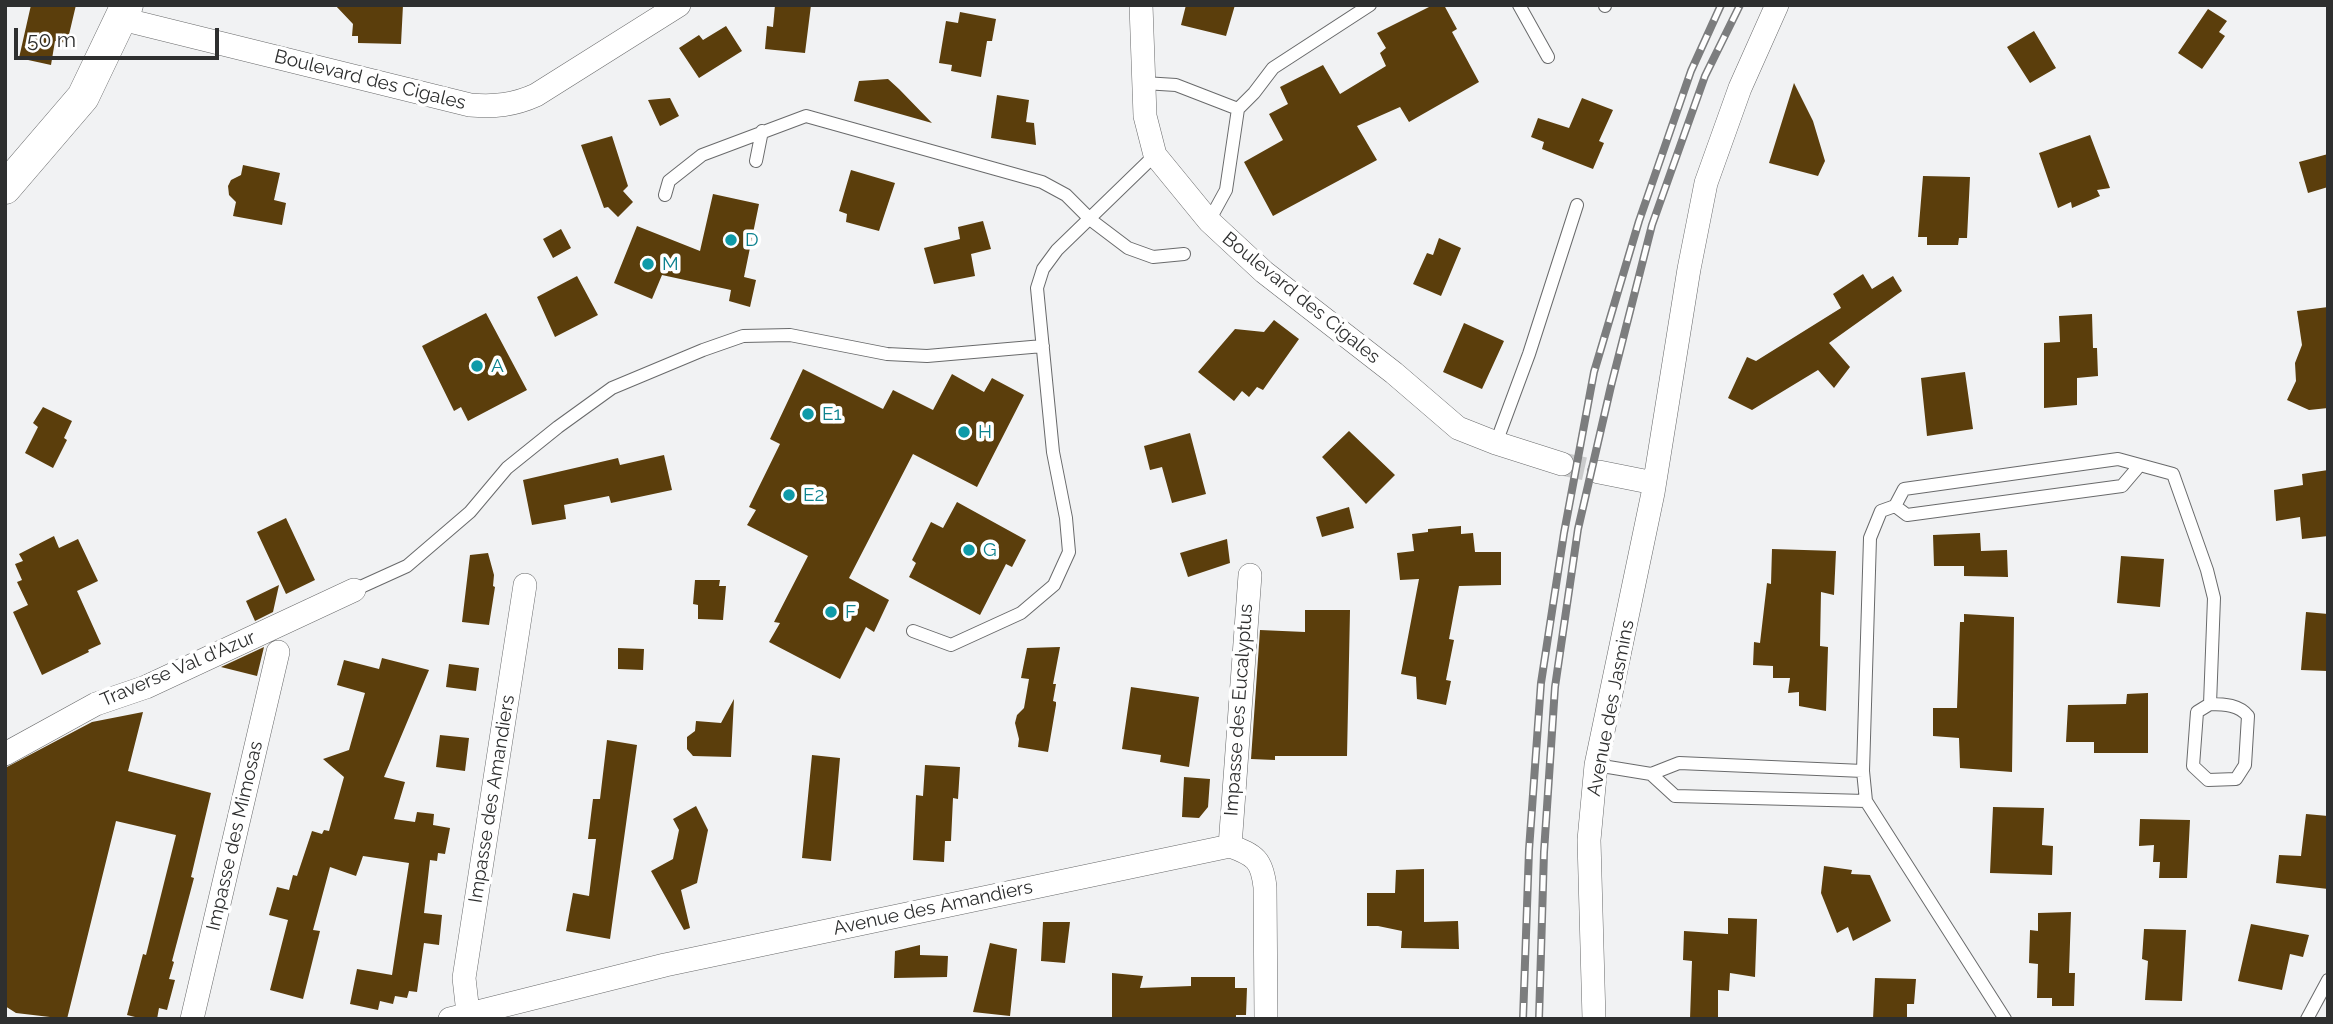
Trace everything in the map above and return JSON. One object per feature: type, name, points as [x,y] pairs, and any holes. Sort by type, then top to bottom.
[{"type":"street","name":"Boulevard des Cigales","points":[[124,12],[470,105],[491,107],[516,104],[536,95],[679,5]]},
{"type":"street","name":"Boulevard des Cigales","points":[[1141,5],[1146,116],[1155,155],[1209,221],[1264,272],[1394,373],[1458,428],[1562,464]]},
{"type":"street","points":[[1599,472],[1654,483],[1706,183],[1740,88],[1777,5]]},
{"type":"street","points":[[5,188],[83,97],[124,12]]},
{"type":"street","name":"Avenue des Jasmins","points":[[1594,1019],[1589,840],[1596,765],[1654,483]]},
{"type":"street","name":"Impasse des Eucalyptus","points":[[1230,846],[1250,575]]},
{"type":"street","name":"Impasse des Amandiers","points":[[459,1016],[525,585]]},
{"type":"street","name":"Traverse Val d'Azur","points":[[5,754],[96,704],[146,687],[354,590]]},
{"type":"street","name":"Impasse des Mimosas","points":[[192,1019],[278,652]]},
{"type":"street","points":[[1230,846],[1248,853],[1263,869],[1266,1019]]},
{"type":"street","name":"Avenue des Amandiers","points":[[459,1016],[665,965],[1230,846]]},
{"type":"lane","points":[[1209,221],[1226,190],[1238,109],[1273,68],[1370,5]]},
{"type":"lane","points":[[1518,5],[1548,57]]},
{"type":"lane","points":[[1143,83],[1175,85],[1238,109]]},
{"type":"lane","points":[[665,195],[669,181],[702,155],[806,116],[1042,182],[1066,195],[1128,248],[1153,257],[1184,254]]},
{"type":"lane","points":[[756,162],[762,131]]},
{"type":"lane","points":[[913,631],[951,645],[1021,613],[1054,585],[1069,552],[1066,518],[1053,452],[1037,288],[1043,269],[1057,250],[1155,155]]},
{"type":"lane","points":[[1496,443],[1529,354],[1577,205]]},
{"type":"lane","points":[[354,590],[407,566],[470,512],[507,468],[612,388],[703,350],[743,336],[790,335],[887,354],[927,356],[1043,346]]},
{"type":"lane","points":[[2005,1019],[1866,801],[1863,771],[1870,538],[1881,511],[1895,506],[1904,489],[2118,459],[2173,474],[2207,570],[2214,598],[2210,704]]},
{"type":"lane","points":[[1895,506],[1907,515],[2122,486],[2139,466]]},
{"type":"lane","points":[[2210,704],[2242,709],[2248,716],[2245,765],[2236,779],[2208,780],[2193,766],[2197,712],[2210,704]]},
{"type":"lane","points":[[1596,765],[1651,774],[1679,763],[1863,771]]},
{"type":"lane","points":[[1651,774],[1675,796],[1866,801]]},
{"type":"lane","points":[[2308,1019],[2328,980]]},
{"type":"building","points":[[31,5],[76,5],[67,43],[55,41],[51,65],[19,58]]},
{"type":"building","points":[[335,5],[403,5],[401,44],[358,43],[358,36],[352,36],[353,24]]},
{"type":"building","points":[[775,5],[811,5],[805,53],[765,49],[767,26],[773,27]]},
{"type":"building","points":[[1186,5],[1235,5],[1226,36],[1181,25]]},
{"type":"building","points":[[1433,5],[1444,5],[1457,29],[1452,32],[1479,82],[1409,122],[1400,107],[1357,126],[1377,160],[1273,216],[1244,162],[1283,140],[1269,114],[1288,104],[1280,87],[1323,65],[1340,94],[1386,66],[1380,53],[1386,48],[1377,33]]},
{"type":"building","points":[[2208,9],[2227,21],[2219,32],[2225,36],[2202,69],[2178,53]]},
{"type":"building","points":[[960,12],[996,19],[992,41],[987,41],[981,77],[951,71],[952,65],[939,63],[946,21],[958,23]]},
{"type":"building","points":[[726,26],[742,51],[699,78],[679,48],[699,35],[703,40]]},
{"type":"building","points":[[2034,31],[2056,68],[2030,83],[2007,47]]},
{"type":"building","points":[[888,79],[932,123],[854,101],[859,81]]},
{"type":"building","points":[[1794,83],[1813,121],[1825,161],[1818,176],[1769,163]]},
{"type":"building","points":[[997,95],[1029,100],[1026,122],[1034,123],[1036,145],[991,138]]},
{"type":"building","points":[[670,98],[679,116],[660,126],[648,100]]},
{"type":"building","points":[[1582,98],[1613,110],[1599,141],[1604,143],[1593,169],[1542,149],[1544,142],[1531,137],[1538,118],[1569,128]]},
{"type":"building","points":[[2090,135],[2110,188],[2097,190],[2100,196],[2072,208],[2071,202],[2058,208],[2039,153]]},
{"type":"building","points":[[612,136],[628,186],[623,191],[633,202],[618,217],[608,207],[604,208],[581,145]]},
{"type":"building","points":[[2328,154],[2328,187],[2308,193],[2299,162]]},
{"type":"building","points":[[243,165],[280,173],[274,200],[286,203],[282,225],[233,216],[236,202],[229,195],[228,186],[231,180],[241,175]]},
{"type":"building","points":[[851,170],[895,183],[879,231],[846,222],[847,214],[839,211]]},
{"type":"building","points":[[1923,176],[1970,177],[1967,238],[1959,238],[1958,245],[1927,245],[1927,237],[1918,237]]},
{"type":"building","points":[[713,194],[759,204],[744,277],[756,280],[750,307],[729,301],[731,290],[662,275],[652,299],[614,283],[637,226],[700,251]]},
{"type":"building","points":[[983,221],[991,249],[971,254],[975,276],[934,284],[924,248],[960,239],[958,227]]},
{"type":"building","points":[[561,229],[571,248],[553,258],[543,239]]},
{"type":"building","points":[[1439,238],[1461,248],[1441,296],[1413,284],[1427,253],[1433,255]]},
{"type":"building","points":[[1863,274],[1872,289],[1893,276],[1902,291],[1829,343],[1850,367],[1834,388],[1818,370],[1752,410],[1728,398],[1747,357],[1756,361],[1841,308],[1833,294]]},
{"type":"building","points":[[577,276],[598,315],[555,337],[537,297]]},
{"type":"building","points":[[2328,307],[2328,408],[2309,410],[2287,400],[2296,381],[2295,363],[2302,345],[2297,311]]},
{"type":"building","name":"A","points":[[486,313],[527,390],[468,421],[461,407],[454,411],[422,346]]},
{"type":"building","points":[[2092,314],[2093,348],[2097,348],[2098,376],[2077,378],[2077,405],[2044,408],[2044,343],[2060,342],[2059,316]]},
{"type":"building","points":[[1274,320],[1299,339],[1263,390],[1257,387],[1249,397],[1242,391],[1234,401],[1198,372],[1235,329],[1264,332]]},
{"type":"building","points":[[1464,323],[1504,341],[1482,389],[1443,372]]},
{"type":"building","points":[[803,369],[883,409],[893,390],[933,410],[952,374],[984,392],[992,378],[1024,395],[977,487],[913,454],[849,578],[889,600],[874,632],[866,627],[840,679],[769,642],[780,623],[774,622],[808,556],[747,525],[756,510],[749,507],[780,444],[770,439]]},
{"type":"building","points":[[1965,372],[1973,429],[1927,436],[1921,378]]},
{"type":"building","points":[[43,407],[72,421],[64,438],[67,440],[53,468],[25,453],[38,427],[33,423]]},
{"type":"building","points":[[1349,431],[1395,475],[1366,504],[1322,457]]},
{"type":"building","points":[[1190,433],[1206,494],[1172,503],[1162,467],[1150,470],[1144,446]]},
{"type":"building","points":[[664,455],[672,490],[611,503],[609,496],[564,505],[566,519],[532,525],[523,480],[618,458],[620,465]]},
{"type":"building","points":[[2328,470],[2328,536],[2302,539],[2300,517],[2276,521],[2274,490],[2303,485],[2302,474]]},
{"type":"building","name":"G","points":[[957,502],[1026,540],[1012,567],[1006,564],[980,615],[909,577],[916,563],[912,560],[931,522],[943,528]]},
{"type":"building","points":[[1349,507],[1354,528],[1322,537],[1316,517]]},
{"type":"building","points":[[286,518],[315,580],[286,594],[257,532]]},
{"type":"building","points":[[1461,526],[1461,534],[1473,533],[1475,552],[1501,552],[1501,585],[1459,586],[1449,639],[1454,640],[1446,680],[1451,681],[1446,705],[1417,699],[1416,677],[1401,674],[1419,579],[1400,580],[1397,553],[1414,551],[1412,534],[1428,532],[1428,529]]},
{"type":"building","points":[[1980,533],[1981,551],[2007,550],[2008,577],[1964,576],[1964,566],[1934,566],[1933,535]]},
{"type":"building","points":[[54,536],[59,548],[78,539],[98,581],[77,591],[101,644],[42,675],[13,612],[28,605],[17,582],[22,580],[15,564],[23,561],[19,554]]},
{"type":"building","points":[[1227,539],[1230,563],[1188,577],[1180,553]]},
{"type":"building","points":[[1772,549],[1836,551],[1834,595],[1821,592],[1820,646],[1828,647],[1826,711],[1799,706],[1799,692],[1788,693],[1790,678],[1773,678],[1773,666],[1753,665],[1754,642],[1760,643],[1767,583],[1771,584]]},
{"type":"building","points":[[488,553],[495,587],[489,625],[462,622],[470,555]]},
{"type":"building","points":[[2121,556],[2164,559],[2160,607],[2117,603]]},
{"type":"building","points":[[695,580],[720,580],[719,586],[726,586],[723,620],[698,619],[698,605],[693,604]]},
{"type":"building","points":[[279,585],[273,612],[255,621],[246,601]]},
{"type":"building","points":[[1305,610],[1350,610],[1347,756],[1275,756],[1275,760],[1251,759],[1260,630],[1305,632]]},
{"type":"building","points":[[2306,612],[2328,614],[2328,671],[2301,670]]},
{"type":"building","points":[[1964,614],[2014,617],[2012,772],[1960,768],[1959,738],[1933,736],[1933,708],[1957,708],[1960,622],[1964,622]]},
{"type":"building","points":[[264,647],[257,676],[221,667]]},
{"type":"building","points":[[1060,647],[1053,684],[1056,684],[1053,701],[1056,705],[1048,752],[1018,747],[1015,723],[1017,715],[1024,708],[1029,679],[1021,678],[1027,648]]},
{"type":"building","points":[[618,648],[644,649],[643,670],[618,669]]},
{"type":"building","points":[[382,658],[429,670],[384,777],[405,782],[394,819],[415,822],[417,812],[434,814],[433,825],[450,828],[445,854],[438,853],[437,861],[430,860],[424,913],[442,915],[439,945],[424,943],[417,992],[409,991],[407,998],[395,996],[393,1004],[380,1001],[378,1010],[350,1004],[357,969],[392,975],[409,863],[363,856],[356,876],[330,867],[313,930],[320,931],[303,999],[270,990],[288,920],[269,915],[277,887],[289,890],[293,875],[297,876],[312,831],[322,834],[324,830],[329,831],[344,777],[323,759],[349,750],[365,693],[337,685],[344,660],[379,669]]},
{"type":"building","points":[[449,664],[479,668],[476,691],[446,687]]},
{"type":"building","points":[[1131,687],[1199,697],[1189,767],[1160,762],[1161,755],[1122,749]]},
{"type":"building","points":[[2148,693],[2148,753],[2094,753],[2094,742],[2066,742],[2068,705],[2126,704],[2127,694]]},
{"type":"building","points":[[734,699],[731,757],[693,756],[687,749],[687,737],[695,731],[696,721],[721,723]]},
{"type":"building","points":[[143,712],[128,771],[211,793],[191,877],[194,878],[172,961],[174,962],[169,979],[175,980],[167,1010],[159,1008],[157,1019],[127,1015],[143,954],[146,955],[176,835],[116,821],[67,1019],[16,1013],[5,1006],[5,768],[92,722]]},
{"type":"building","points":[[440,735],[469,738],[465,771],[436,767]]},
{"type":"building","points":[[607,740],[637,745],[610,939],[566,931],[573,893],[589,896],[596,839],[588,839],[593,799],[600,799]]},
{"type":"building","points":[[812,755],[840,758],[831,861],[802,858]]},
{"type":"building","points":[[925,765],[960,767],[958,799],[953,798],[951,841],[945,841],[944,862],[913,860],[916,795],[923,796]]},
{"type":"building","points":[[1184,777],[1210,779],[1208,807],[1199,818],[1182,817]]},
{"type":"building","points":[[696,806],[708,830],[697,883],[681,890],[690,928],[684,930],[651,871],[673,859],[679,830],[673,819]]},
{"type":"building","points":[[1993,807],[2044,808],[2042,845],[2053,846],[2052,875],[1990,873]]},
{"type":"building","points":[[2306,814],[2328,816],[2328,889],[2276,883],[2279,855],[2301,856]]},
{"type":"building","points":[[2140,819],[2190,820],[2187,878],[2159,878],[2160,862],[2153,862],[2154,845],[2139,846]]},
{"type":"building","points":[[1824,866],[1852,870],[1851,874],[1870,875],[1891,921],[1853,941],[1848,927],[1837,933],[1821,893]]},
{"type":"building","points":[[1424,869],[1424,922],[1458,921],[1459,949],[1401,948],[1402,931],[1367,926],[1367,893],[1395,893],[1396,870]]},
{"type":"building","points":[[2071,912],[2069,973],[2075,973],[2074,1006],[2052,1006],[2052,998],[2037,998],[2038,964],[2029,963],[2030,930],[2038,931],[2038,913]]},
{"type":"building","points":[[1728,918],[1757,919],[1755,977],[1730,973],[1729,991],[1718,990],[1718,1019],[1690,1019],[1692,961],[1683,960],[1684,931],[1728,934]]},
{"type":"building","points":[[1043,922],[1070,922],[1065,963],[1041,961]]},
{"type":"building","points":[[2251,924],[2309,935],[2303,957],[2290,954],[2282,990],[2238,981]]},
{"type":"building","points":[[2144,929],[2186,930],[2182,1001],[2145,1000],[2148,961],[2142,959]]},
{"type":"building","points":[[990,943],[1017,949],[1010,1016],[973,1012]]},
{"type":"building","points":[[920,945],[920,955],[948,956],[947,977],[894,978],[895,951]]},
{"type":"building","points":[[1112,973],[1143,976],[1140,988],[1191,986],[1191,977],[1235,977],[1235,988],[1247,988],[1246,1015],[1236,1015],[1236,1019],[1112,1019]]},
{"type":"building","points":[[1875,978],[1916,979],[1914,1004],[1907,1004],[1907,1019],[1873,1019]]},
{"type":"tunnel","points":[[1562,464],[1599,472]]},
{"type":"railway","points":[[1523,1019],[1529,850],[1541,683],[1564,533],[1594,372],[1639,221],[1691,71],[1721,5]]},
{"type":"railway","points":[[1539,1019],[1544,852],[1555,687],[1578,529],[1652,225],[1705,76],[1740,5]]},
{"type":"place","name":"D","points":[[731,240]]},
{"type":"place","name":"M","points":[[648,264]]},
{"type":"place","name":"A","points":[[477,366]]},
{"type":"place","name":"E1","points":[[808,414]]},
{"type":"place","name":"H","points":[[964,432]]},
{"type":"place","name":"E2","points":[[789,495]]},
{"type":"place","name":"G","points":[[969,550]]},
{"type":"place","name":"F","points":[[831,612]]}]
